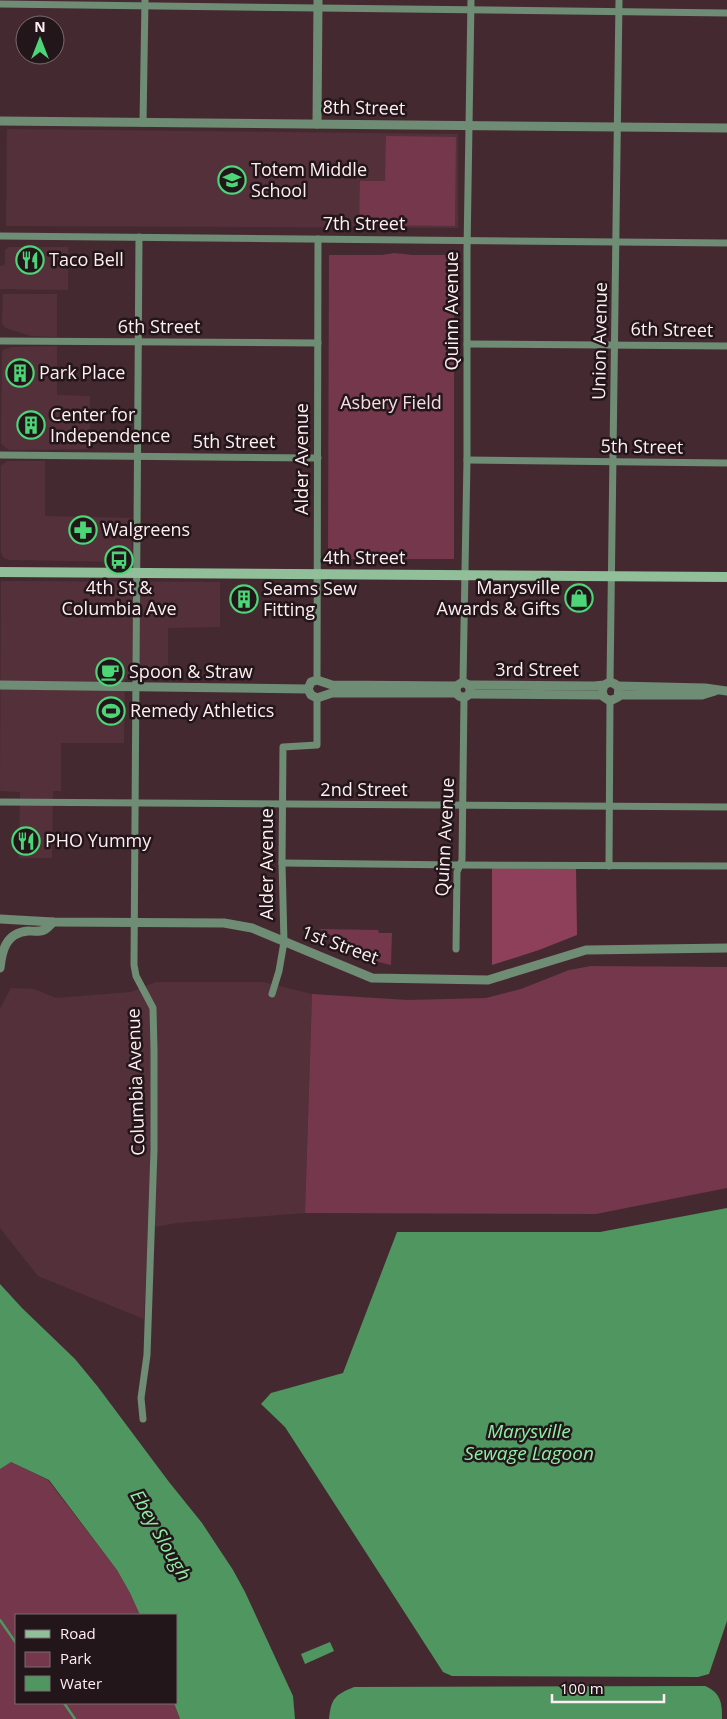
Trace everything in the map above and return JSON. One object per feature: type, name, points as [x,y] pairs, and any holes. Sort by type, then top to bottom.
[{"type":"main road","name":"4th Street","points":[[0,572],[727,577]]},
{"type":"street","name":"Quinn Avenue","points":[[456,949],[456,872],[462,860],[463,806],[467,460],[467,239],[471,0]]},
{"type":"street","name":"Union Avenue","points":[[611,689],[619,0]]},
{"type":"street","points":[[143,123],[145,3]]},
{"type":"street","points":[[0,4],[318,4],[471,9],[727,13]]},
{"type":"street","points":[[317,124],[318,4]]},
{"type":"street","name":"8th Street","points":[[0,121],[727,128]]},
{"type":"street","name":"7th Street","points":[[0,236],[727,243]]},
{"type":"street","name":"Columbia Avenue","points":[[139,237],[134,964],[136,976],[153,1008],[154,1050],[154,1150],[147,1355],[141,1398],[143,1419]]},
{"type":"street","name":"Alder Avenue","points":[[318,239],[318,574],[321,681]]},
{"type":"street","name":"6th Street","points":[[0,341],[318,343]]},
{"type":"street","name":"6th Street","points":[[467,344],[727,346]]},
{"type":"street","name":"5th Street","points":[[0,455],[318,458]]},
{"type":"street","name":"5th Street","points":[[467,460],[727,463]]},
{"type":"street","points":[[321,681],[327,689],[321,696],[311,695],[308,689],[311,682],[321,681]]},
{"type":"street","name":"3rd Street","points":[[321,681],[332,685],[463,690]]},
{"type":"street","points":[[0,685],[308,689]]},
{"type":"street","name":"3rd Street","points":[[321,696],[353,692],[463,690],[705,688],[727,691]]},
{"type":"street","points":[[609,866],[610,701],[606,699],[611,689]]},
{"type":"street","name":"Alder Avenue","points":[[272,994],[279,971],[284,942],[282,863],[283,747],[317,745],[321,696]]},
{"type":"street","name":"2nd Street","points":[[0,802],[727,807]]},
{"type":"street","points":[[282,863],[727,866]]},
{"type":"street","name":"1st Street","points":[[0,919],[53,922],[224,923],[252,928],[372,978],[488,980],[586,950],[727,948]]},
{"type":"street","points":[[0,968],[3,947],[9,939],[15,934],[25,931],[44,930],[53,922]]},
{"type":"shaded area","name":"Totem Middle School","points":[[7,129],[458,134],[458,228],[6,226]]},
{"type":"shaded area","points":[[9,247],[68,247],[68,290],[0,289],[0,266],[5,265],[5,250]]},
{"type":"shaded area","points":[[3,294],[57,294],[57,337],[31,336],[6,328],[2,324]]},
{"type":"shaded area","points":[[57,346],[57,395],[90,396],[90,449],[9,450],[1,444],[3,350],[12,347]]},
{"type":"shaded area","points":[[7,461],[45,461],[45,516],[131,518],[132,557],[130,560],[125,562],[10,560],[4,558],[1,553],[1,466]]},
{"type":"shaded area","points":[[1,581],[220,582],[220,627],[168,628],[168,678],[125,679],[124,743],[61,743],[61,791],[53,791],[52,858],[19,858],[20,792],[0,791]]},
{"type":"shaded area","points":[[492,868],[576,869],[577,935],[492,965]]},
{"type":"shaded area","points":[[156,982],[263,982],[312,994],[305,1213],[177,1223],[148,1228],[144,1319],[38,1276],[0,1228],[0,1009],[11,988],[34,989],[56,998],[131,992]]},
{"type":"green space","points":[[386,136],[456,137],[455,226],[359,225],[360,181],[385,181]]},
{"type":"green space","name":"Asbery Field","points":[[394,253],[454,255],[454,559],[333,559],[328,551],[329,255],[382,255]]},
{"type":"green space","points":[[319,929],[378,930],[379,933],[392,933],[391,965],[358,957],[351,953],[350,945]]},
{"type":"green space","points":[[591,966],[727,967],[727,1188],[596,1214],[305,1213],[312,994],[408,1000],[486,998],[521,989],[569,970]]},
{"type":"green space","points":[[0,1454],[11,1462],[48,1480],[117,1570],[140,1614],[15,1614],[15,1704],[174,1704],[180,1719],[0,1719]]},
{"type":"water","name":"Marysville Sewage Lagoon","points":[[727,1208],[727,1621],[709,1674],[698,1677],[452,1676],[443,1672],[285,1427],[261,1404],[271,1393],[343,1373],[397,1232],[600,1232]]},
{"type":"water","name":"Ebey Slough","points":[[0,1284],[75,1359],[202,1523],[245,1592],[293,1696],[295,1719],[180,1719],[174,1704],[178,1704],[178,1614],[140,1614],[117,1570],[49,1480],[11,1462],[0,1469]]},
{"type":"water","points":[[330,1642],[334,1651],[305,1664],[301,1654]]},
{"type":"water","points":[[705,1686],[720,1699],[722,1719],[329,1719],[331,1706],[335,1698],[342,1692],[354,1687]]},
{"type":"waterway","points":[[0,1620],[15,1642]]},
{"type":"waterway","points":[[65,1704],[75,1719]]},
{"type":"place","name":"Totem Middle School","points":[[232,180]]},
{"type":"place","name":"Taco Bell","points":[[30,260]]},
{"type":"place","name":"Park Place","points":[[20,373]]},
{"type":"place","name":"Center for Independence","points":[[31,425]]},
{"type":"place","name":"Walgreens","points":[[83,530]]},
{"type":"place","name":"4th St & Columbia Ave","points":[[119,560]]},
{"type":"place","name":"Marysville Awards & Gifts","points":[[579,598]]},
{"type":"place","name":"Seams Sew Fitting","points":[[244,599]]},
{"type":"place","name":"Spoon & Straw","points":[[110,672]]},
{"type":"place","name":"Remedy Athletics","points":[[111,711]]},
{"type":"place","name":"PHO Yummy","points":[[26,841]]}]
